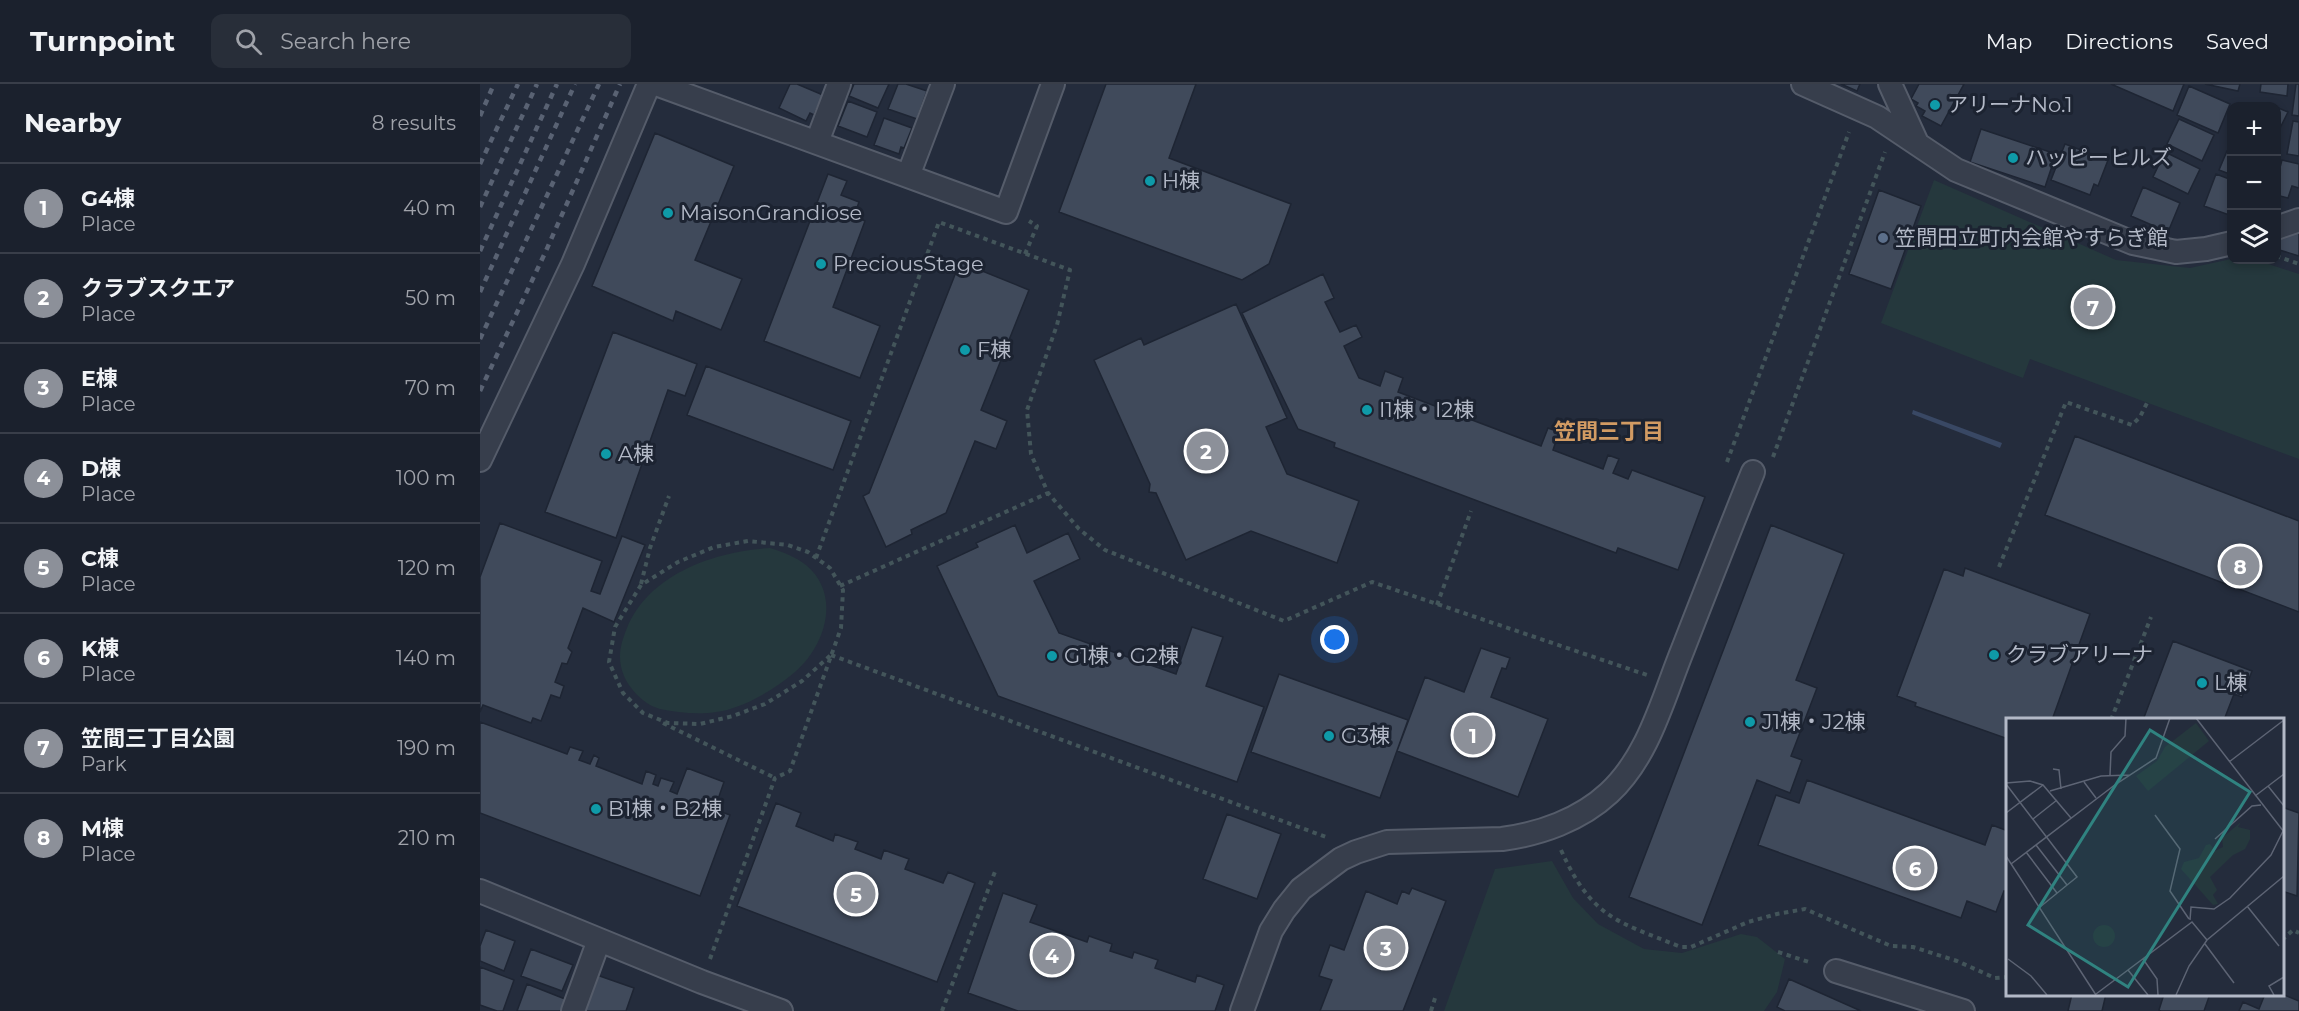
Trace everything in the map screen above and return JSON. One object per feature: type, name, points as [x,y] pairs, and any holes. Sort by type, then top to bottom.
[{"type":"street","points":[[480,460],[573,264],[649,84]]},
{"type":"street","points":[[656,84],[1006,212],[1053,84]]},
{"type":"street","points":[[817,142],[839,84]]},
{"type":"street","points":[[908,176],[943,84]]},
{"type":"street","points":[[1803,84],[1877,117],[1956,170],[2133,243],[2176,252],[2227,244]]},
{"type":"street","points":[[1890,84],[1911,138]]},
{"type":"street","points":[[2281,227],[2299,220]]},
{"type":"street","points":[[1242,1011],[1271,931],[1284,910],[1301,889],[1341,859],[1387,842],[1502,839],[1519,836],[1547,829],[1586,810],[1608,794],[1641,752],[1762,468]]},
{"type":"street","points":[[480,891],[702,982],[730,1002],[781,1011]]},
{"type":"street","points":[[573,1011],[599,940]]},
{"type":"street","points":[[1836,971],[1963,1011]]},
{"type":"path","points":[[1722,473],[1852,124]]},
{"type":"path","points":[[1762,468],[1883,156],[1911,138]]},
{"type":"path","points":[[816,558],[939,222],[1070,270],[1057,325],[1028,410],[1031,454],[1048,493],[1079,529],[1105,550],[1284,621],[1372,582],[1669,683]]},
{"type":"path","points":[[2281,257],[2299,264]]},
{"type":"path","points":[[1999,567],[2066,402],[2132,424],[2140,417],[2146,403]]},
{"type":"path","points":[[840,586],[1048,493]]},
{"type":"path","points":[[669,496],[650,548],[641,585],[615,627],[609,662],[623,693],[643,713],[775,778]]},
{"type":"path","points":[[1437,605],[1471,511]]},
{"type":"path","points":[[641,585],[678,562],[705,550],[748,541],[788,546],[808,552],[830,568],[843,590],[841,628],[790,771],[775,778],[702,982]]},
{"type":"path","points":[[2112,718],[2151,617]]},
{"type":"path","points":[[643,713],[668,723],[700,724],[733,716],[765,704],[793,687],[831,655]]},
{"type":"path","points":[[831,655],[1333,840],[1341,859]]},
{"type":"path","points":[[1642,683],[1648,663]]},
{"type":"path","points":[[1558,844],[1573,876],[1585,894],[1606,914],[1622,924],[1681,947],[1691,947],[1748,922],[1805,909],[1891,946],[1913,947],[1964,964],[1995,978],[2006,977]]},
{"type":"path","points":[[942,1011],[996,869]]},
{"type":"path","points":[[2284,939],[2293,930],[2299,933]]},
{"type":"path","points":[[1778,952],[1836,971]]},
{"type":"path","points":[[1431,1011],[1437,995]]},
{"type":"green space","points":[[1934,180],[2116,260],[2190,268],[2227,260],[2227,264],[2268,264],[2299,274],[2299,459],[2030,359],[2023,378],[1881,323]]},
{"type":"green space","points":[[770,548],[806,565],[817,577],[824,591],[825,620],[821,635],[806,661],[789,677],[767,692],[744,704],[718,712],[669,711],[654,707],[639,696],[624,676],[620,652],[627,628],[637,609],[651,593],[667,580],[706,560],[749,550]]},
{"type":"green space","points":[[1552,861],[1573,898],[1598,924],[1644,949],[1682,953],[1741,934],[1757,937],[1785,959],[1777,992],[1764,1011],[1444,1011],[1495,869]]},
{"type":"water","points":[[1913,410],[2002,443],[2000,448],[1912,414]]},
{"type":"building","points":[[790,84],[797,84],[823,95],[814,115],[810,113],[806,121],[779,108]]},
{"type":"building","points":[[854,84],[889,84],[878,108],[849,96]]},
{"type":"building","points":[[898,84],[906,84],[927,91],[917,119],[888,109]]},
{"type":"building","name":"H棟","points":[[1106,84],[1196,84],[1169,158],[1291,204],[1269,264],[1242,280],[1059,212]]},
{"type":"building","points":[[1841,84],[1860,84],[1857,91]]},
{"type":"building","name":"アリーナNo.1","points":[[1919,84],[1964,84],[1941,126],[1922,116],[1925,111],[1916,106],[1918,103],[1911,99]]},
{"type":"building","points":[[2111,84],[2184,84],[2173,111]]},
{"type":"building","points":[[2205,84],[2240,84],[2238,91]]},
{"type":"building","points":[[2261,84],[2288,84],[2287,96],[2260,92]]},
{"type":"building","points":[[2296,84],[2299,84],[2299,116],[2292,115]]},
{"type":"building","points":[[2189,86],[2227,103],[2227,111],[2218,133],[2177,115]]},
{"type":"building","points":[[848,101],[877,112],[867,137],[838,126]]},
{"type":"building","points":[[2281,109],[2288,112],[2281,126]]},
{"type":"building","points":[[884,118],[912,128],[899,154],[874,145]]},
{"type":"building","points":[[2179,119],[2214,135],[2202,161],[2167,144]]},
{"type":"building","points":[[2293,121],[2299,122],[2299,156],[2287,154]]},
{"type":"building","name":"ハッピーヒルズ","points":[[1981,129],[2056,154],[2045,187],[1970,162]]},
{"type":"building","name":"MaisonGrandiose","points":[[655,133],[734,166],[695,260],[742,279],[721,330],[676,311],[673,321],[592,286]]},
{"type":"building","points":[[2065,144],[2108,160],[2098,186],[2094,184],[2090,195],[2051,180]]},
{"type":"building","points":[[2227,151],[2227,173],[2219,170]]},
{"type":"building","points":[[2165,152],[2200,169],[2188,194],[2153,177]]},
{"type":"building","points":[[2282,160],[2299,164],[2299,188],[2292,186],[2288,198],[2281,196]]},
{"type":"building","name":"PreciousStage","points":[[828,174],[847,181],[841,195],[859,202],[854,216],[865,221],[833,307],[880,326],[860,378],[764,341]]},
{"type":"building","points":[[2216,174],[2227,178],[2227,214],[2204,206]]},
{"type":"building","points":[[2143,187],[2180,203],[2168,232],[2131,216]]},
{"type":"building","points":[[1879,190],[1921,206],[1891,289],[1849,274]]},
{"type":"building","points":[[2299,230],[2299,256],[2281,251],[2281,232]]},
{"type":"building","name":"F棟","points":[[960,262],[1029,290],[981,410],[1007,421],[996,449],[975,441],[946,513],[911,530],[912,534],[886,547],[863,496],[869,493]]},
{"type":"building","name":"I1棟・I2棟","points":[[1323,274],[1334,298],[1325,302],[1340,332],[1356,325],[1362,337],[1344,346],[1359,378],[1380,386],[1385,371],[1403,378],[1398,392],[1541,446],[1548,428],[1559,432],[1553,450],[1603,469],[1608,455],[1619,459],[1613,473],[1628,479],[1632,470],[1705,497],[1678,570],[1618,548],[1616,553],[1334,447],[1335,443],[1298,429],[1242,313]]},
{"type":"building","points":[[1236,304],[1287,418],[1266,427],[1287,474],[1359,501],[1337,563],[1251,531],[1186,560],[1156,493],[1149,492],[1150,484],[1094,360],[1141,338],[1144,345]]},
{"type":"building","name":"A棟","points":[[613,332],[697,364],[685,396],[668,390],[616,538],[545,512]]},
{"type":"building","points":[[706,366],[851,421],[833,470],[687,415]]},
{"type":"building","points":[[2075,436],[2299,521],[2299,612],[2045,515]]},
{"type":"building","points":[[500,523],[602,561],[591,591],[600,594],[622,536],[645,545],[614,622],[583,608],[568,648],[572,652],[567,664],[562,663],[555,682],[564,686],[560,698],[551,695],[541,721],[533,718],[531,723],[483,705],[480,712],[480,577]]},
{"type":"building","name":"G1棟・G2棟","points":[[1015,525],[1027,553],[1068,533],[1080,559],[1034,581],[1059,633],[1176,674],[1192,627],[1223,637],[1206,686],[1264,707],[1237,782],[998,696],[937,566],[978,547],[976,543]]},
{"type":"building","name":"J1棟・J2棟","points":[[1771,525],[1844,554],[1796,680],[1817,688],[1791,756],[1802,760],[1790,793],[1757,780],[1702,925],[1629,897]]},
{"type":"building","name":"クラブアリーナ","points":[[1965,568],[2090,614],[2053,718],[2006,718],[2006,738],[1915,706],[1916,703],[1897,696],[1944,569],[1963,576]]},
{"type":"building","name":"L棟","points":[[2173,641],[2252,671],[2242,697],[2234,694],[2225,718],[2144,718]]},
{"type":"building","points":[[1481,648],[1510,658],[1506,669],[1502,668],[1491,697],[1548,719],[1518,797],[1397,751],[1425,677],[1464,692]]},
{"type":"building","name":"G3棟","points":[[1279,674],[1408,720],[1380,798],[1251,752]]},
{"type":"building","name":"B1棟・B2棟","points":[[480,722],[567,754],[570,747],[583,751],[579,760],[590,764],[594,755],[599,758],[596,766],[642,784],[646,771],[656,775],[653,784],[658,786],[661,778],[674,782],[670,791],[677,794],[687,768],[724,782],[716,805],[702,799],[700,804],[730,815],[700,896],[480,813]]},
{"type":"building","points":[[1807,780],[1985,845],[1992,825],[2006,830],[2006,892],[2004,891],[1996,912],[1967,901],[1961,918],[1758,845],[1776,795],[1799,803]]},
{"type":"building","points":[[776,803],[801,813],[796,826],[833,841],[835,834],[858,842],[855,849],[881,859],[884,850],[909,859],[905,869],[943,883],[948,872],[975,883],[937,982],[737,906]]},
{"type":"building","points":[[2284,808],[2299,813],[2297,896],[2284,892]]},
{"type":"building","points":[[1227,814],[1281,834],[1257,899],[1203,879]]},
{"type":"building","points":[[1412,888],[1446,901],[1403,1011],[1320,1011],[1332,980],[1319,976],[1330,945],[1344,950],[1366,891],[1397,904],[1402,891],[1409,894]]},
{"type":"building","points":[[1003,893],[1037,905],[1030,922],[1087,942],[1089,936],[1112,944],[1110,951],[1132,958],[1134,952],[1158,960],[1155,968],[1195,982],[1197,975],[1224,985],[1215,1011],[1018,1011],[968,993]]},
{"type":"building","points":[[486,930],[515,941],[504,971],[480,961],[480,946]]},
{"type":"building","points":[[531,949],[573,965],[562,991],[521,976]]},
{"type":"building","points":[[480,967],[514,980],[503,1011],[480,1005]]},
{"type":"building","points":[[594,974],[634,988],[626,1011],[581,1011]]},
{"type":"building","points":[[1789,979],[1861,1011],[1785,1011],[1777,1007]]},
{"type":"building","points":[[527,984],[565,999],[561,1011],[517,1011]]},
{"type":"building","points":[[2284,995],[2299,1001],[2299,1011],[2239,1011],[2243,1002],[2259,1009],[2264,996]]},
{"type":"building","points":[[2072,996],[2106,996],[2102,1011],[2068,1011]]},
{"type":"building","points":[[2163,996],[2209,996],[2204,1011],[2159,1010]]},
{"type":"railway","points":[[480,116],[494,84]]},
{"type":"railway","points":[[480,164],[518,84]]},
{"type":"railway","points":[[480,207],[537,84]]},
{"type":"railway","points":[[480,251],[557,84]]},
{"type":"railway","points":[[480,292],[575,84]]},
{"type":"railway","points":[[480,339],[599,84]]},
{"type":"railway","points":[[480,391],[545,253],[620,84]]},
{"type":"place","name":"アリーナNo.1","points":[[1935,105]]},
{"type":"place","name":"ハッピーヒルズ","points":[[2013,158]]},
{"type":"place","name":"H棟","points":[[1150,181]]},
{"type":"place","name":"MaisonGrandiose","points":[[668,213]]},
{"type":"place","name":"笠間田立町内会館やすらぎ館","points":[[1883,238]]},
{"type":"place","name":"PreciousStage","points":[[821,264]]},
{"type":"place","name":"笠間三丁目公園","points":[[2093,307]]},
{"type":"place","name":"F棟","points":[[965,350]]},
{"type":"place","name":"I1棟・I2棟","points":[[1367,410]]},
{"type":"place","name":"クラブスクエア","points":[[1206,451]]},
{"type":"place","name":"A棟","points":[[606,454]]},
{"type":"place","name":"M棟","points":[[2240,566]]},
{"type":"place","name":"クラブアリーナ","points":[[1994,655]]},
{"type":"place","name":"G1棟・G2棟","points":[[1052,656]]},
{"type":"place","name":"L棟","points":[[2202,683]]},
{"type":"place","name":"J1棟・J2棟","points":[[1750,722]]},
{"type":"place","name":"G4棟","points":[[1473,735]]},
{"type":"place","name":"G3棟","points":[[1329,736]]},
{"type":"place","name":"B1棟・B2棟","points":[[596,809]]},
{"type":"place","name":"K棟","points":[[1915,868]]},
{"type":"place","name":"C棟","points":[[856,894]]},
{"type":"place","name":"E棟","points":[[1386,948]]},
{"type":"place","name":"D棟","points":[[1052,955]]},
{"type":"district","name":"笠間三丁目","points":[[1609,431]]}]
